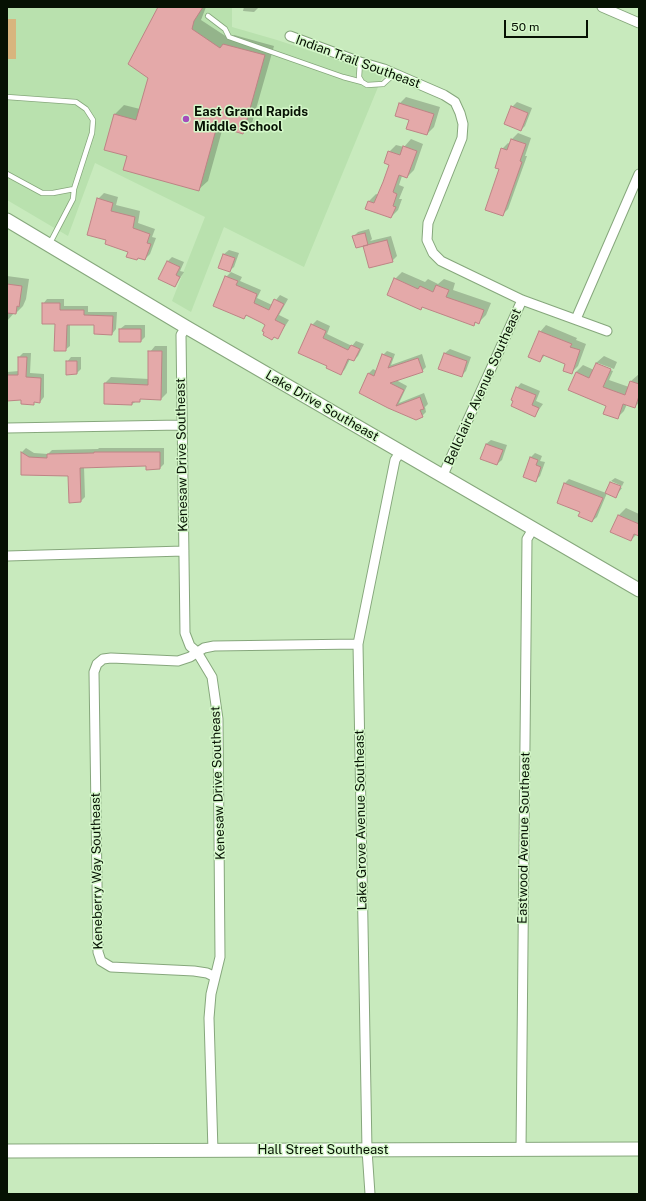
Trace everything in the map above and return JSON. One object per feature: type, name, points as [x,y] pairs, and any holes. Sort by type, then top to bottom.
[{"type":"main road","name":"Lake Drive Southeast","points":[[7,220],[186,327],[639,590]]},
{"type":"main road","name":"Hall Street Southeast","points":[[7,1151],[639,1149]]},
{"type":"street","points":[[602,7],[639,23]]},
{"type":"street","name":"Indian Trail Southeast","points":[[290,36],[360,62],[395,73],[444,95],[455,102],[460,113],[462,138],[428,223],[427,240],[433,253],[441,261],[522,300],[607,331]]},
{"type":"street","points":[[576,319],[639,174]]},
{"type":"street","name":"Bellclaire Avenue Southeast","points":[[443,475],[522,300]]},
{"type":"street","name":"Kenesaw Drive Southeast","points":[[186,327],[181,335],[185,633],[190,646],[196,652],[212,677],[218,719],[220,957],[215,977],[209,1018],[213,1151]]},
{"type":"street","points":[[7,428],[182,424]]},
{"type":"street","name":"Lake Grove Avenue Southeast","points":[[370,1194],[367,1150],[358,644],[395,460],[401,451]]},
{"type":"street","name":"Eastwood Avenue Southeast","points":[[521,1149],[527,539],[533,529]]},
{"type":"street","points":[[7,556],[184,551]]},
{"type":"street","points":[[196,652],[204,648],[214,646],[358,644]]},
{"type":"street","name":"Keneberry Way Southeast","points":[[196,652],[185,660],[178,661],[111,658],[103,660],[98,664],[94,672],[98,952],[101,961],[111,967],[194,971],[207,973],[215,977]]},
{"type":"lane","points":[[208,16],[225,29],[229,37],[343,78],[362,82],[367,85],[382,84],[395,73]]},
{"type":"lane","points":[[360,62],[359,77],[362,82]]},
{"type":"lane","points":[[7,97],[70,101],[81,105],[90,114],[93,120],[92,133],[74,189],[73,199],[49,245]]},
{"type":"lane","points":[[7,174],[42,193],[53,194],[74,189]]},
{"type":"shaded area","name":"East Grand Rapids Middle School","points":[[7,7],[232,7],[232,27],[277,40],[383,75],[304,267],[224,227],[191,312],[172,301],[205,217],[95,163],[68,236],[7,200]]},
{"type":"shaded area","points":[[7,19],[16,19],[16,59],[7,59]]},
{"type":"building","name":"East Grand Rapids Middle School","points":[[158,7],[203,7],[194,21],[192,29],[220,48],[223,44],[265,55],[243,134],[217,126],[199,191],[123,170],[127,156],[104,150],[114,114],[136,120],[148,78],[128,64]]},
{"type":"building","points":[[399,103],[434,114],[427,135],[406,129],[409,120],[395,116]]},
{"type":"building","points":[[511,106],[528,113],[521,131],[504,124]]},
{"type":"building","points":[[511,139],[526,144],[520,161],[522,162],[503,216],[485,210],[499,169],[495,168],[501,148],[507,150]]},
{"type":"building","points":[[403,146],[417,151],[407,178],[399,175],[393,192],[397,194],[393,206],[396,207],[391,218],[365,209],[368,201],[374,203],[383,182],[389,165],[384,163],[388,151],[400,155]]},
{"type":"building","points":[[97,198],[113,203],[111,211],[135,217],[133,228],[150,234],[147,243],[151,244],[145,260],[138,258],[137,260],[126,257],[128,252],[105,244],[106,240],[87,235]]},
{"type":"building","points":[[365,233],[368,245],[356,248],[352,236]]},
{"type":"building","points":[[387,240],[393,262],[369,268],[363,246]]},
{"type":"building","points":[[223,254],[235,258],[230,272],[218,268]]},
{"type":"building","points":[[167,261],[180,267],[176,275],[180,277],[175,287],[158,279]]},
{"type":"building","points":[[225,276],[238,281],[236,285],[257,294],[254,303],[269,310],[274,299],[284,304],[275,320],[285,325],[278,339],[274,337],[272,340],[263,335],[264,332],[262,331],[265,325],[262,323],[246,315],[244,319],[213,306]]},
{"type":"building","points":[[394,278],[418,289],[420,286],[433,292],[436,285],[449,290],[446,297],[484,310],[479,324],[475,322],[474,326],[422,307],[421,310],[387,295]]},
{"type":"building","points":[[7,284],[22,286],[19,307],[17,306],[16,314],[7,313]]},
{"type":"building","points":[[42,303],[60,303],[60,310],[84,310],[84,315],[113,316],[112,335],[94,334],[94,325],[67,325],[66,351],[54,351],[55,324],[42,324]]},
{"type":"building","points":[[311,324],[326,331],[323,338],[348,350],[351,345],[360,349],[354,361],[348,359],[341,375],[326,368],[327,366],[298,353]]},
{"type":"building","points":[[119,329],[141,329],[141,342],[119,342]]},
{"type":"building","points":[[539,331],[572,344],[570,347],[580,350],[572,374],[563,371],[565,364],[543,355],[540,362],[528,357]]},
{"type":"building","points":[[148,351],[162,351],[161,400],[140,399],[140,402],[132,402],[132,405],[104,404],[104,383],[148,385]]},
{"type":"building","points":[[444,353],[467,361],[462,377],[438,369]]},
{"type":"building","points":[[382,354],[392,358],[388,368],[418,358],[423,372],[390,383],[404,390],[396,406],[420,397],[424,409],[420,410],[423,417],[416,420],[359,393],[368,373],[374,376]]},
{"type":"building","points":[[18,357],[27,357],[26,377],[41,378],[40,403],[34,402],[34,405],[21,404],[21,400],[7,401],[7,375],[18,375]]},
{"type":"building","points":[[66,361],[77,361],[77,374],[66,375]]},
{"type":"building","points":[[596,363],[611,369],[603,387],[625,395],[630,381],[639,384],[639,396],[635,408],[623,404],[618,419],[603,414],[606,406],[568,390],[576,372],[589,378]]},
{"type":"building","points":[[516,387],[536,395],[532,405],[539,408],[535,417],[511,406],[513,401],[511,400]]},
{"type":"building","points":[[486,444],[503,450],[497,465],[480,459]]},
{"type":"building","points":[[21,452],[29,457],[47,458],[47,454],[160,452],[160,469],[146,470],[146,466],[80,468],[81,502],[69,503],[68,476],[21,475]]},
{"type":"building","points":[[530,457],[538,460],[536,465],[541,467],[536,482],[523,477]]},
{"type":"building","points":[[610,482],[621,486],[616,498],[605,493]]},
{"type":"building","points":[[564,483],[603,498],[592,522],[578,516],[580,512],[557,503]]},
{"type":"building","points":[[618,515],[639,524],[639,536],[634,534],[631,541],[610,532]]},
{"type":"place","name":"East Grand Rapids Middle School","points":[[186,119]]}]
